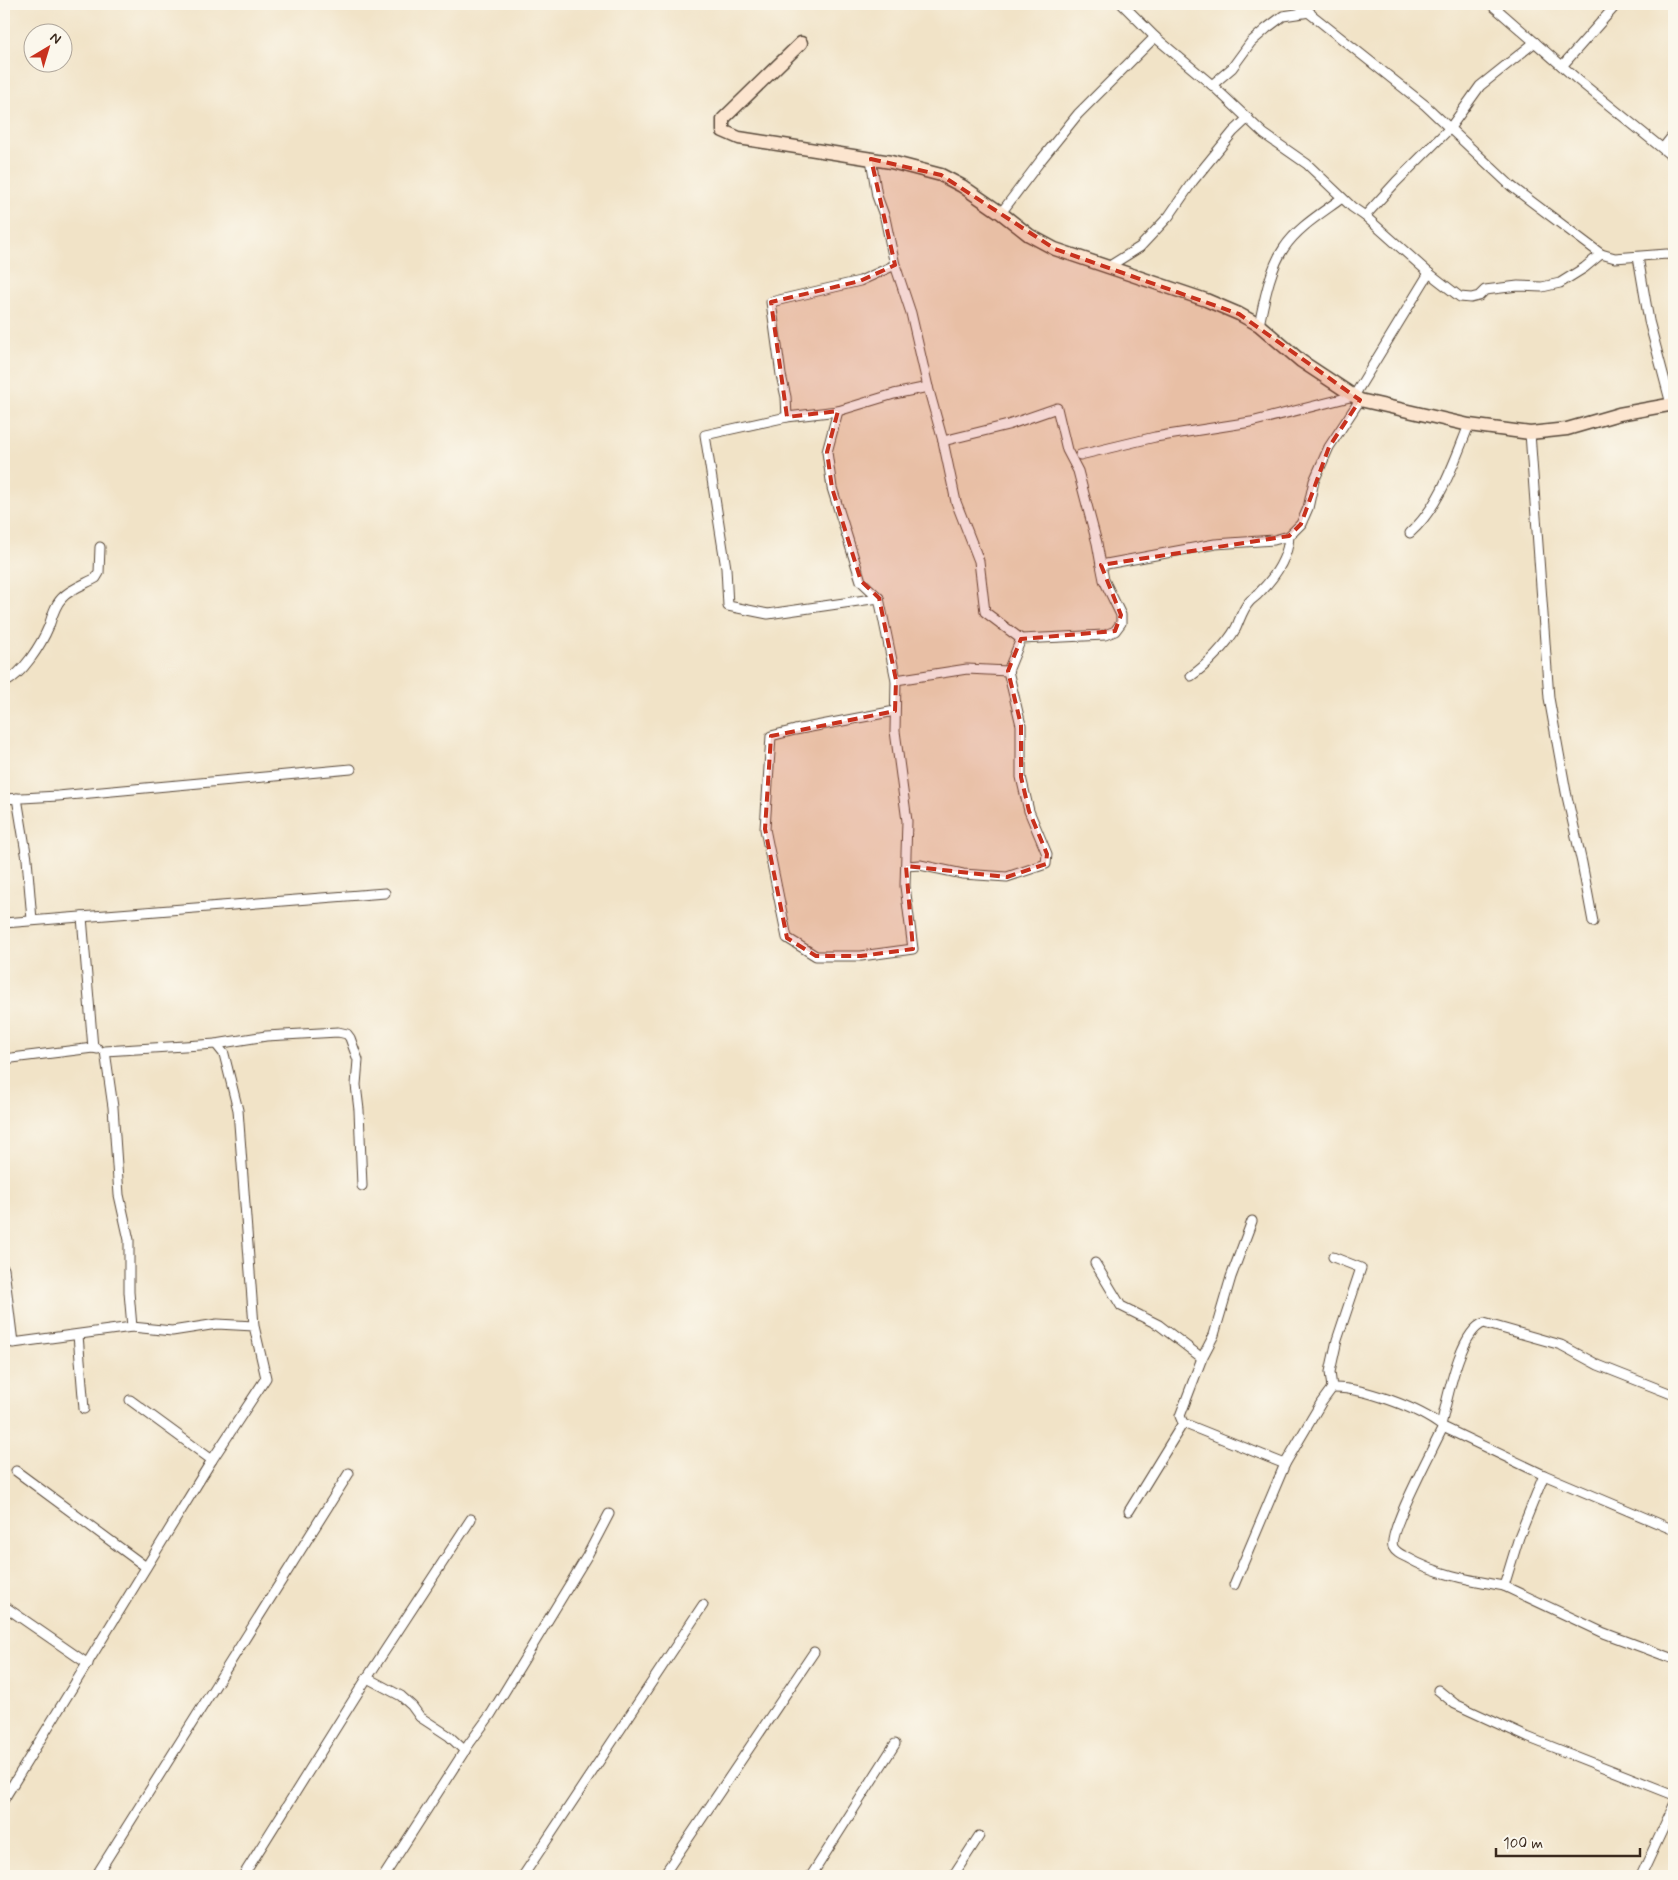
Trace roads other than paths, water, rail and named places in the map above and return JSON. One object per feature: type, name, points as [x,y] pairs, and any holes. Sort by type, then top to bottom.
[{"type":"street","points":[[1122,4],[1154,37],[1212,85],[1264,134],[1307,164],[1342,198],[1429,273],[1460,297],[1471,298],[1479,296],[1485,290],[1518,286],[1542,287],[1560,283],[1584,268],[1601,254]]},
{"type":"street","points":[[1298,4],[1450,128],[1511,186],[1601,254],[1615,258],[1667,254],[1674,256]]},
{"type":"street","points":[[1491,4],[1562,66],[1674,158]]},
{"type":"street","points":[[1562,66],[1617,4]]},
{"type":"street","points":[[1212,85],[1232,68],[1251,42],[1283,16],[1310,12]]},
{"type":"street","points":[[1001,212],[1078,114],[1154,37]]},
{"type":"street","points":[[1365,216],[1450,128],[1480,86],[1535,42]]},
{"type":"street","points":[[801,43],[723,119],[723,131],[739,138],[891,162],[942,175],[962,186],[1001,212],[1029,235],[1055,250],[1206,300],[1259,325],[1301,361],[1357,398],[1469,426],[1530,433],[1568,429],[1619,414],[1673,404],[1649,320],[1638,257]]},
{"type":"street","points":[[1108,267],[1140,247],[1169,216],[1223,144],[1248,118]]},
{"type":"street","points":[[1663,148],[1674,134]]},
{"type":"street","points":[[871,159],[877,196],[885,218],[895,266],[911,313],[956,502],[979,561],[985,612],[1021,639],[1105,635],[1115,631],[1121,623],[1121,615],[1104,580],[1097,543],[1078,471],[1067,450],[1057,408],[1008,426],[943,441]]},
{"type":"street","points":[[1259,325],[1263,303],[1284,248],[1304,226],[1342,198]]},
{"type":"street","points":[[787,417],[786,397],[780,375],[771,302],[860,281],[895,266]]},
{"type":"street","points":[[1101,565],[1215,544],[1274,540],[1289,536],[1301,524],[1308,508],[1314,480],[1329,447],[1429,273]]},
{"type":"street","points":[[880,598],[768,614],[728,606],[726,568],[705,435],[787,417],[838,411],[894,394],[928,387]]},
{"type":"street","points":[[1080,455],[1154,437],[1251,422],[1357,398]]},
{"type":"street","points":[[838,411],[827,452],[832,488],[861,582],[880,598],[896,680],[896,711],[895,731],[907,821],[905,886],[913,949],[861,956],[816,956],[787,938],[765,829],[771,736],[896,711]]},
{"type":"street","points":[[1410,533],[1427,516],[1452,467],[1469,426]]},
{"type":"street","points":[[1530,433],[1550,698],[1566,792],[1593,922]]},
{"type":"street","points":[[1191,676],[1212,658],[1235,630],[1250,601],[1259,594],[1274,576],[1285,560],[1289,536]]},
{"type":"street","points":[[4,683],[22,669],[42,641],[62,597],[96,578],[99,573],[100,547]]},
{"type":"street","points":[[906,866],[920,865],[964,874],[1006,877],[1046,864],[1047,854],[1029,811],[1021,777],[1021,725],[1008,671],[1021,639]]},
{"type":"street","points":[[896,680],[967,670],[1008,671]]},
{"type":"street","points":[[4,799],[351,769]]},
{"type":"street","points":[[17,798],[27,859],[32,920]]},
{"type":"street","points":[[4,923],[385,893]]},
{"type":"street","points":[[82,917],[94,1048]]},
{"type":"street","points":[[4,1058],[94,1048],[105,1051],[216,1044],[266,1036],[338,1032],[347,1034],[358,1060],[356,1085],[359,1110],[362,1186]]},
{"type":"street","points":[[4,1799],[212,1460],[266,1378],[254,1326],[238,1110],[224,1054],[216,1044]]},
{"type":"street","points":[[105,1051],[114,1107],[119,1195],[129,1240],[129,1292],[132,1327]]},
{"type":"street","points":[[1252,1221],[1231,1277],[1224,1307],[1214,1335],[1202,1358],[1180,1416],[1183,1424],[1285,1464]]},
{"type":"street","points":[[1234,1585],[1285,1464],[1332,1388],[1330,1372],[1335,1348],[1360,1268],[1334,1256]]},
{"type":"street","points":[[1095,1264],[1121,1306],[1158,1325],[1202,1358]]},
{"type":"street","points":[[4,1269],[8,1344],[132,1327],[172,1331],[218,1324],[254,1326]]},
{"type":"street","points":[[1674,1394],[1598,1365],[1561,1345],[1484,1323],[1478,1325],[1464,1346],[1442,1426],[1398,1521],[1392,1540],[1393,1547],[1397,1552],[1431,1570],[1504,1586],[1604,1633],[1674,1659]]},
{"type":"street","points":[[78,1335],[84,1409]]},
{"type":"street","points":[[1332,1388],[1346,1387],[1385,1399],[1426,1415],[1442,1426],[1544,1475],[1674,1530]]},
{"type":"street","points":[[130,1400],[212,1460]]},
{"type":"street","points":[[1129,1511],[1183,1424]]},
{"type":"street","points":[[16,1471],[146,1567]]},
{"type":"street","points":[[96,1876],[349,1473]]},
{"type":"street","points":[[1504,1586],[1519,1537],[1544,1475]]},
{"type":"street","points":[[384,1876],[491,1714],[582,1564],[609,1514]]},
{"type":"street","points":[[243,1876],[367,1678],[471,1519]]},
{"type":"street","points":[[523,1876],[703,1605]]},
{"type":"street","points":[[4,1606],[88,1664]]},
{"type":"street","points":[[663,1876],[814,1652]]},
{"type":"street","points":[[367,1678],[401,1696],[420,1717],[449,1736],[465,1751]]},
{"type":"street","points":[[1438,1690],[1455,1704],[1527,1737],[1674,1795]]},
{"type":"street","points":[[811,1876],[895,1744]]},
{"type":"street","points":[[1641,1876],[1674,1805]]},
{"type":"street","points":[[953,1876],[979,1836]]}]
